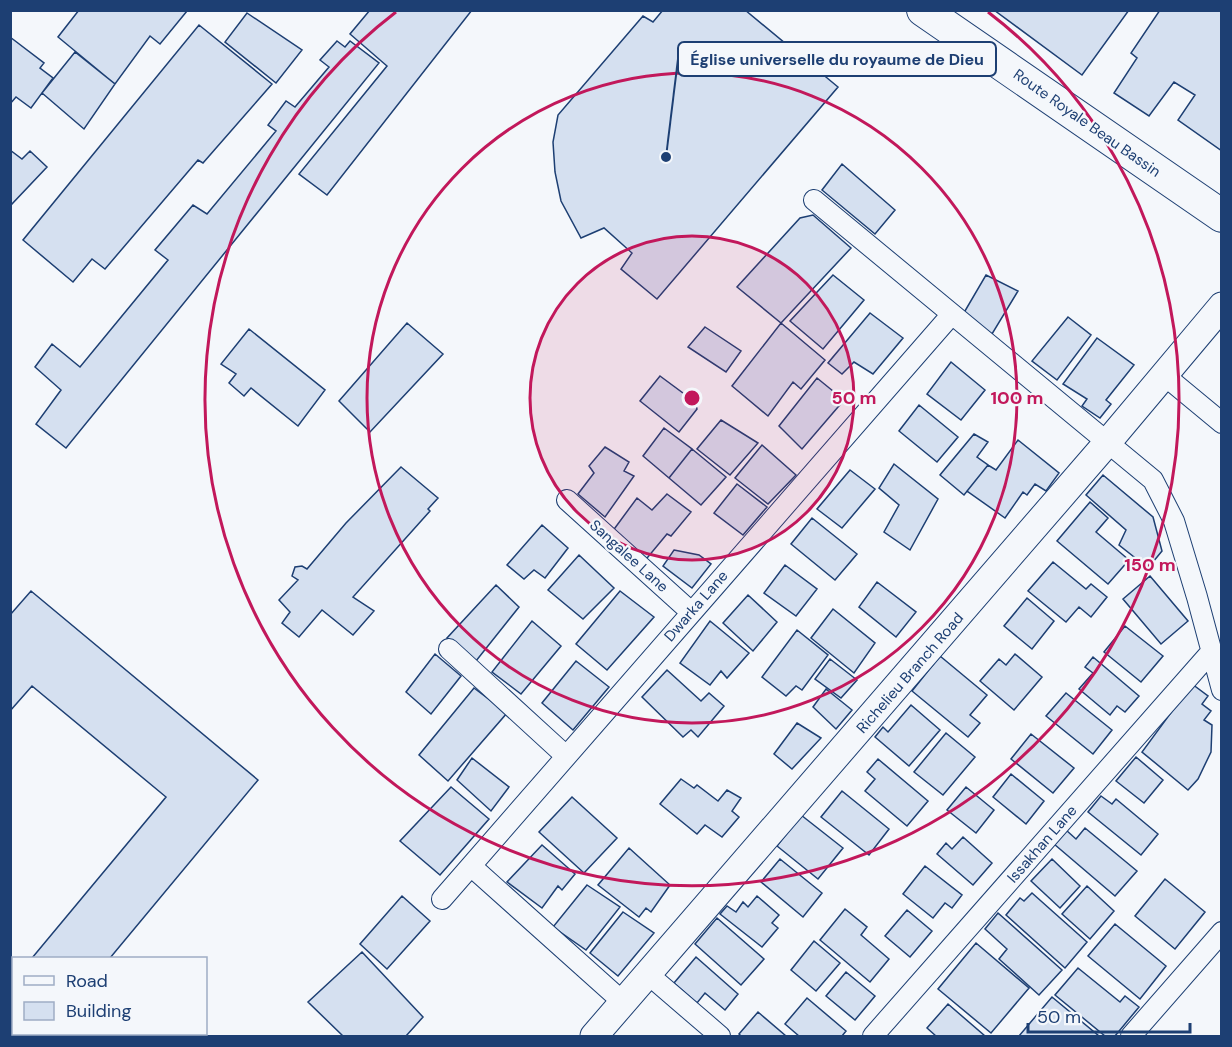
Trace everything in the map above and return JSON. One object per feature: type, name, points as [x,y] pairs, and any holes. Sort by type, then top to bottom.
[{"type":"main road","name":"Route Royale Beau Bassin","points":[[923,10],[1221,216]]},
{"type":"main road","name":"Richelieu Branch Road","points":[[594,1036],[1107,443],[1221,306]]},
{"type":"street","points":[[814,200],[1153,480],[1174,521],[1221,690]]},
{"type":"street","name":"Dwarka Lane","points":[[442,900],[952,314]]},
{"type":"street","points":[[1164,375],[1221,423]]},
{"type":"street","name":"Sangalee Lane","points":[[567,500],[691,612]]},
{"type":"street","points":[[449,649],[566,756]]},
{"type":"street","name":"Issakhan Lane","points":[[873,1036],[1211,652]]},
{"type":"street","points":[[471,866],[624,1003]]},
{"type":"street","points":[[1131,1036],[1221,932]]},
{"type":"street","points":[[649,975],[720,1036]]},
{"type":"building","points":[[79,10],[187,11],[160,44],[150,36],[115,84],[58,37]]},
{"type":"building","points":[[370,10],[472,10],[327,195],[299,174],[387,66],[350,34]]},
{"type":"building","points":[[663,10],[745,10],[838,87],[657,299],[621,269],[632,253],[604,228],[581,238],[561,201],[555,172],[553,142],[558,115],[643,16],[653,22]]},
{"type":"building","points":[[994,10],[1129,10],[1082,75]]},
{"type":"building","points":[[1160,10],[1222,10],[1222,151],[1178,120],[1195,95],[1174,82],[1149,116],[1114,93],[1137,58],[1131,53]]},
{"type":"building","points":[[247,13],[302,50],[276,83],[225,42]]},
{"type":"building","points":[[199,25],[272,84],[203,163],[198,160],[105,269],[92,259],[73,282],[23,240]]},
{"type":"building","points":[[10,37],[44,63],[40,68],[53,78],[31,108],[16,97],[10,104]]},
{"type":"building","points":[[337,41],[345,47],[350,41],[379,63],[66,448],[36,424],[61,390],[35,367],[52,344],[80,367],[168,260],[155,250],[193,205],[207,214],[276,131],[268,125],[286,101],[295,107],[329,67],[320,60]]},
{"type":"building","points":[[75,52],[115,84],[84,129],[42,93]]},
{"type":"building","points":[[10,150],[22,159],[30,151],[47,167],[10,206]]},
{"type":"building","points":[[842,164],[895,210],[875,234],[822,190]]},
{"type":"building","points":[[813,215],[851,248],[781,323],[737,287],[800,218]]},
{"type":"building","points":[[833,275],[864,300],[823,349],[790,321]]},
{"type":"building","points":[[986,275],[1018,291],[992,334],[962,316]]},
{"type":"building","points":[[870,313],[903,338],[873,374],[854,362],[842,374],[828,363]]},
{"type":"building","points":[[1068,317],[1091,335],[1057,380],[1032,361]]},
{"type":"building","points":[[407,323],[443,354],[370,432],[339,401]]},
{"type":"building","points":[[781,323],[825,360],[801,389],[793,382],[768,416],[732,386]]},
{"type":"building","points":[[705,327],[741,351],[726,372],[688,347]]},
{"type":"building","points":[[249,329],[325,390],[298,426],[251,388],[244,396],[229,383],[236,374],[221,364]]},
{"type":"building","points":[[1097,338],[1134,365],[1106,400],[1111,404],[1100,418],[1082,406],[1087,399],[1063,384]]},
{"type":"building","points":[[951,362],[985,390],[961,420],[927,394]]},
{"type":"building","points":[[660,376],[695,402],[697,409],[679,432],[640,401]]},
{"type":"building","points":[[817,378],[844,400],[802,449],[779,426]]},
{"type":"building","points":[[919,405],[958,437],[937,462],[899,431]]},
{"type":"building","points":[[721,420],[758,443],[730,475],[697,449]]},
{"type":"building","points":[[664,428],[692,449],[669,478],[643,456]]},
{"type":"building","points":[[974,434],[988,442],[977,457],[988,465],[964,495],[940,475]]},
{"type":"building","points":[[1018,440],[1059,473],[1046,491],[1035,484],[1027,495],[1023,492],[1005,518],[967,491],[988,465],[996,470]]},
{"type":"building","points":[[762,445],[796,475],[768,504],[735,478]]},
{"type":"building","points":[[605,447],[629,462],[624,471],[634,476],[605,517],[578,494],[594,473],[589,466]]},
{"type":"building","points":[[692,449],[726,477],[701,505],[669,478]]},
{"type":"building","points":[[894,464],[938,499],[910,550],[884,532],[899,505],[879,488]]},
{"type":"building","points":[[401,467],[438,498],[428,509],[430,511],[353,597],[374,611],[353,635],[322,610],[299,637],[282,623],[290,612],[279,600],[298,580],[292,576],[295,567],[302,566],[307,569],[346,523]]},
{"type":"building","points":[[850,470],[875,489],[842,528],[817,509]]},
{"type":"building","points":[[1103,475],[1153,517],[1162,551],[1148,568],[1119,545],[1126,530],[1086,495]]},
{"type":"building","points":[[737,484],[767,507],[743,535],[714,513]]},
{"type":"building","points":[[667,494],[691,512],[671,536],[667,534],[643,563],[612,532],[637,498],[652,510]]},
{"type":"building","points":[[1090,502],[1108,518],[1096,532],[1129,560],[1108,584],[1057,541]]},
{"type":"building","points":[[812,518],[857,554],[835,580],[791,544]]},
{"type":"building","points":[[542,525],[568,548],[545,578],[534,570],[524,579],[507,565]]},
{"type":"building","points":[[674,550],[699,555],[711,564],[692,588],[663,566]]},
{"type":"building","points":[[579,555],[614,588],[583,619],[548,590]]},
{"type":"building","points":[[1053,562],[1086,589],[1091,584],[1107,597],[1091,617],[1079,607],[1066,622],[1028,591]]},
{"type":"building","points":[[785,565],[817,589],[796,616],[764,593]]},
{"type":"building","points":[[1150,576],[1188,621],[1161,644],[1123,599]]},
{"type":"building","points":[[877,582],[916,612],[896,637],[859,607]]},
{"type":"building","points":[[496,585],[519,607],[476,661],[447,638]]},
{"type":"building","points":[[31,591],[258,780],[111,957],[33,957],[166,797],[32,686],[10,711],[10,615]]},
{"type":"building","points":[[620,591],[654,617],[607,670],[576,644]]},
{"type":"building","points":[[748,595],[777,622],[753,651],[723,623]]},
{"type":"building","points":[[1027,598],[1054,621],[1032,649],[1004,626]]},
{"type":"building","points":[[833,609],[875,643],[854,673],[811,638]]},
{"type":"building","points":[[532,621],[561,646],[521,694],[492,672]]},
{"type":"building","points":[[710,621],[749,653],[727,678],[721,671],[710,685],[680,663]]},
{"type":"building","points":[[1125,626],[1163,656],[1141,682],[1104,652]]},
{"type":"building","points":[[797,630],[828,655],[802,690],[796,686],[786,696],[762,677]]},
{"type":"building","points":[[435,654],[461,676],[431,714],[406,692]]},
{"type":"building","points":[[1015,654],[1042,677],[1014,710],[980,681],[999,659],[1006,665]]},
{"type":"building","points":[[940,656],[987,695],[970,715],[980,723],[968,737],[912,691]]},
{"type":"building","points":[[1093,657],[1139,696],[1125,712],[1117,706],[1110,715],[1079,689],[1093,673],[1085,667]]},
{"type":"building","points":[[830,659],[857,680],[841,698],[815,679]]},
{"type":"building","points":[[576,661],[609,687],[573,730],[542,703]]},
{"type":"building","points":[[667,670],[701,701],[709,693],[724,706],[698,737],[691,730],[683,737],[642,697]]},
{"type":"building","points":[[1192,684],[1208,696],[1202,704],[1211,711],[1204,720],[1212,725],[1211,752],[1198,779],[1188,790],[1142,752]]},
{"type":"building","points":[[474,688],[507,713],[448,781],[419,755]]},
{"type":"building","points":[[826,689],[852,710],[836,729],[813,707]]},
{"type":"building","points":[[1066,693],[1112,730],[1093,754],[1046,716]]},
{"type":"building","points":[[911,705],[940,730],[909,766],[875,737],[883,727],[888,732]]},
{"type":"building","points":[[797,723],[821,738],[792,769],[774,754]]},
{"type":"building","points":[[946,733],[975,757],[943,795],[914,772]]},
{"type":"building","points":[[1031,734],[1074,768],[1053,793],[1011,759]]},
{"type":"building","points":[[1136,757],[1163,780],[1144,803],[1116,781]]},
{"type":"building","points":[[472,758],[509,787],[491,811],[457,780]]},
{"type":"building","points":[[878,759],[928,801],[907,826],[865,791],[875,779],[867,772]]},
{"type":"building","points":[[1011,774],[1044,801],[1026,824],[993,797]]},
{"type":"building","points":[[681,779],[694,788],[697,785],[718,801],[727,790],[741,798],[732,811],[739,817],[722,837],[705,825],[697,834],[660,804]]},
{"type":"building","points":[[451,787],[489,819],[440,875],[400,841]]},
{"type":"building","points":[[966,787],[994,810],[976,833],[947,810]]},
{"type":"building","points":[[842,791],[889,829],[869,855],[821,817]]},
{"type":"building","points":[[1101,796],[1112,804],[1116,799],[1158,834],[1141,855],[1088,812]]},
{"type":"building","points":[[572,797],[617,838],[584,873],[539,832]]},
{"type":"building","points":[[801,815],[843,848],[818,879],[777,846]]},
{"type":"building","points":[[1085,828],[1137,871],[1115,896],[1054,844],[1066,830],[1076,839]]},
{"type":"building","points":[[963,837],[992,863],[973,885],[937,854],[946,843],[952,849]]},
{"type":"building","points":[[542,845],[575,874],[562,890],[558,886],[542,908],[507,882]]},
{"type":"building","points":[[629,848],[670,885],[651,912],[646,908],[639,917],[598,885]]},
{"type":"building","points":[[780,859],[822,893],[803,917],[761,882]]},
{"type":"building","points":[[1052,859],[1080,886],[1060,908],[1031,881]]},
{"type":"building","points":[[925,866],[962,895],[952,908],[945,903],[933,918],[903,894]]},
{"type":"building","points":[[1165,879],[1205,912],[1175,949],[1135,916]]},
{"type":"building","points":[[587,885],[620,907],[586,950],[553,927]]},
{"type":"building","points":[[1087,886],[1114,911],[1090,939],[1062,914]]},
{"type":"building","points":[[1032,893],[1087,942],[1065,968],[1006,915],[1020,898],[1024,901]]},
{"type":"building","points":[[402,896],[430,921],[387,969],[360,944]]},
{"type":"building","points":[[757,896],[779,915],[772,923],[778,928],[762,947],[720,914],[727,906],[736,912],[743,902],[748,907]]},
{"type":"building","points":[[845,909],[867,927],[861,935],[889,959],[870,982],[820,940]]},
{"type":"building","points":[[907,910],[932,931],[910,957],[885,936]]},
{"type":"building","points":[[623,912],[654,933],[618,976],[590,953]]},
{"type":"building","points":[[998,913],[1062,970],[1039,995],[999,959],[1007,949],[985,929]]},
{"type":"building","points":[[717,918],[764,959],[741,985],[695,944]]},
{"type":"building","points":[[1115,924],[1166,966],[1140,999],[1088,956]]},
{"type":"building","points":[[814,941],[840,963],[816,991],[791,970]]},
{"type":"building","points":[[976,943],[1029,988],[991,1033],[938,989]]},
{"type":"building","points":[[362,952],[423,1017],[406,1036],[343,1036],[308,1002]]},
{"type":"building","points":[[696,957],[738,994],[725,1010],[705,993],[697,1003],[674,983]]},
{"type":"building","points":[[1078,968],[1120,1002],[1125,996],[1139,1007],[1115,1036],[1105,1036],[1055,995]]},
{"type":"building","points":[[846,972],[875,996],[855,1020],[826,996]]},
{"type":"building","points":[[1052,997],[1099,1036],[1019,1036]]},
{"type":"building","points":[[807,998],[846,1031],[842,1036],[799,1036],[785,1024]]},
{"type":"building","points":[[948,1004],[985,1036],[936,1036],[927,1028]]},
{"type":"building","points":[[758,1012],[786,1036],[741,1036],[739,1034]]},
{"type":"place","name":"Église universelle du royaume de Dieu","points":[[666,157]]}]
